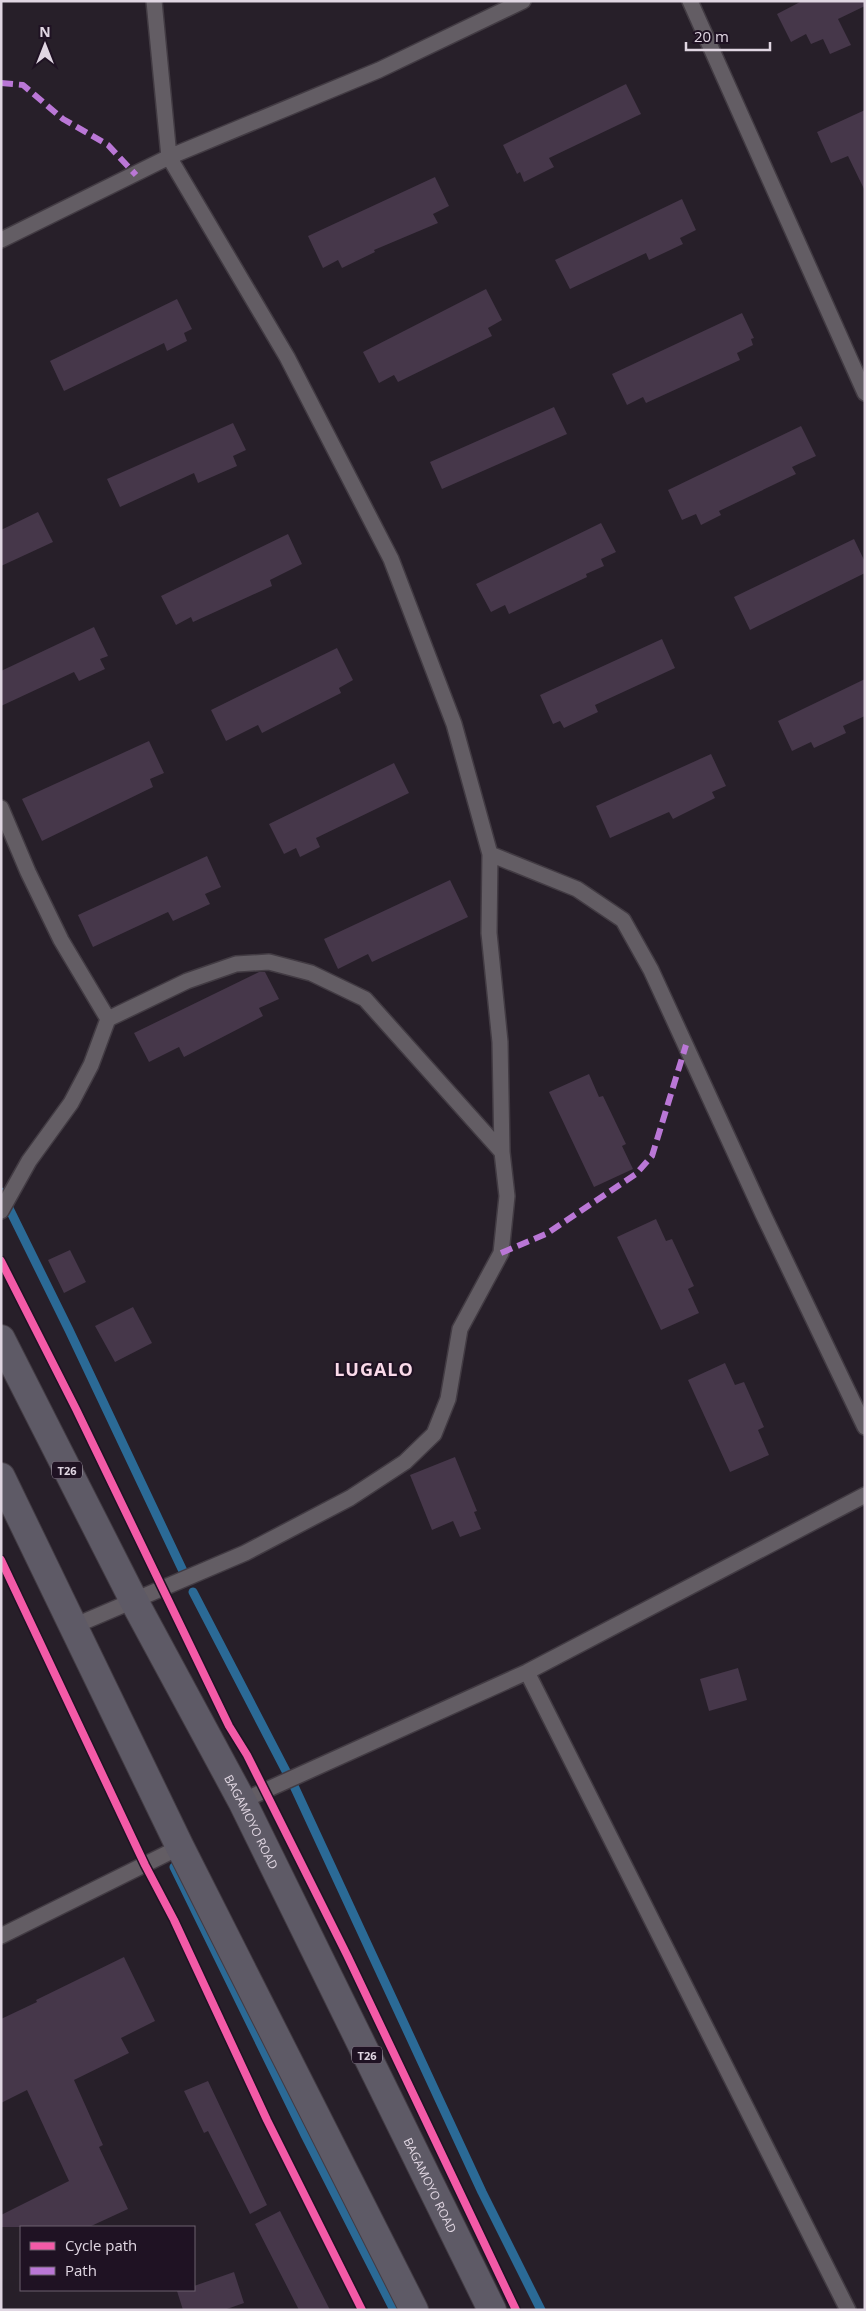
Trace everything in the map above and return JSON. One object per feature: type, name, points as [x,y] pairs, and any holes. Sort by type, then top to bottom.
[{"type":"highway","name":"BAGAMOYO ROAD","points":[[1,1339],[134,1601],[242,1801],[492,2310]]},
{"type":"highway","points":[[1,1477],[180,1847],[414,2310]]},
{"type":"lane","points":[[74,1626],[245,1553],[350,1498],[405,1462],[434,1434],[448,1399],[460,1329],[502,1253],[507,1196],[502,1152],[500,1042],[489,933],[490,854],[454,724],[391,560],[287,357],[169,157],[154,1]]},
{"type":"lane","points":[[1,240],[169,157],[380,70],[523,1]]},
{"type":"lane","points":[[690,1],[865,393]]},
{"type":"lane","points":[[1,808],[28,872],[61,940],[108,1018]]},
{"type":"lane","points":[[490,854],[577,888],[623,920],[651,970],[763,1214],[865,1427]]},
{"type":"lane","points":[[1,1211],[29,1162],[71,1104],[91,1065],[108,1018],[187,981],[236,964],[269,962],[311,973],[365,1000],[502,1152]]},
{"type":"lane","points":[[242,1801],[528,1672],[865,1495]]},
{"type":"lane","points":[[528,1672],[848,2310]]},
{"type":"lane","points":[[1,1936],[180,1847]]},
{"type":"building","points":[[802,1],[865,1],[865,6],[838,19],[851,45],[830,54],[823,39],[811,44],[806,34],[791,42],[777,14]]},
{"type":"building","points":[[626,84],[641,114],[549,158],[554,167],[524,182],[520,172],[517,174],[503,145]]},
{"type":"building","points":[[865,110],[865,191],[848,156],[831,163],[817,132]]},
{"type":"building","points":[[435,177],[449,206],[433,214],[438,223],[374,250],[375,252],[342,268],[338,260],[323,268],[308,236]]},
{"type":"building","points":[[682,199],[696,230],[680,238],[683,244],[649,260],[646,253],[570,289],[555,260]]},
{"type":"building","points":[[486,289],[502,320],[488,328],[492,336],[398,382],[394,375],[379,383],[363,352]]},
{"type":"building","points":[[177,299],[192,329],[184,333],[187,341],[167,351],[164,343],[64,391],[50,361]]},
{"type":"building","points":[[742,313],[754,338],[751,339],[753,345],[737,353],[740,360],[646,403],[643,397],[627,405],[612,374]]},
{"type":"building","points":[[554,407],[567,434],[442,489],[430,462]]},
{"type":"building","points":[[233,423],[246,450],[233,456],[237,466],[198,483],[194,473],[120,507],[107,479]]},
{"type":"building","points":[[801,426],[816,456],[792,467],[796,474],[719,511],[721,515],[701,525],[696,514],[682,520],[668,490]]},
{"type":"building","points":[[38,512],[53,542],[1,566],[1,530]]},
{"type":"building","points":[[601,523],[616,552],[601,559],[604,566],[586,574],[587,577],[509,614],[505,605],[491,612],[476,584]]},
{"type":"building","points":[[288,534],[302,564],[270,580],[272,586],[193,622],[191,617],[176,625],[161,596]]},
{"type":"building","points":[[854,539],[865,562],[865,573],[750,630],[734,597]]},
{"type":"building","points":[[94,627],[108,656],[100,659],[105,669],[79,681],[74,672],[1,706],[1,671]]},
{"type":"building","points":[[662,639],[675,668],[595,705],[598,712],[564,728],[560,721],[553,724],[540,695]]},
{"type":"building","points":[[337,648],[353,680],[339,688],[341,693],[262,733],[258,725],[226,741],[211,710]]},
{"type":"building","points":[[865,679],[865,716],[843,726],[846,733],[814,748],[811,742],[792,751],[778,721]]},
{"type":"building","points":[[149,741],[164,773],[150,779],[153,787],[42,841],[22,799]]},
{"type":"building","points":[[711,754],[726,786],[712,792],[715,798],[673,819],[669,812],[610,838],[596,806]]},
{"type":"building","points":[[394,763],[409,793],[316,838],[320,847],[300,857],[296,848],[284,854],[269,824]]},
{"type":"building","points":[[207,856],[221,887],[205,894],[210,904],[173,921],[168,912],[93,947],[78,915]]},
{"type":"building","points":[[450,880],[468,917],[372,962],[368,954],[338,969],[324,939]]},
{"type":"building","points":[[259,972],[265,972],[279,999],[259,1008],[263,1016],[184,1057],[179,1047],[149,1062],[134,1033]]},
{"type":"building","points":[[589,1074],[599,1097],[603,1096],[626,1144],[622,1146],[633,1169],[594,1187],[549,1092]]},
{"type":"building","points":[[656,1219],[666,1241],[672,1239],[694,1286],[688,1289],[699,1313],[661,1330],[617,1237]]},
{"type":"building","points":[[70,1250],[86,1282],[64,1293],[48,1260]]},
{"type":"building","points":[[133,1307],[152,1343],[115,1362],[95,1326]]},
{"type":"building","points":[[725,1363],[735,1385],[744,1382],[764,1427],[758,1430],[769,1455],[730,1472],[688,1380]]},
{"type":"building","points":[[455,1457],[477,1511],[474,1512],[481,1529],[460,1537],[453,1521],[432,1530],[410,1475]]},
{"type":"building","points":[[738,1668],[747,1700],[709,1711],[700,1679]]},
{"type":"building","points":[[124,1957],[155,2021],[121,2038],[129,2053],[74,2080],[103,2145],[99,2147],[128,2209],[91,2226],[1,2227],[1,2215],[69,2181],[27,2090],[1,2103],[1,2019],[37,2002],[36,2000]]},
{"type":"building","points":[[208,2081],[267,2205],[250,2214],[208,2131],[204,2133],[184,2091]]},
{"type":"building","points":[[280,2211],[330,2310],[299,2310],[255,2224]]},
{"type":"building","points":[[234,2272],[244,2303],[224,2310],[183,2310],[177,2291],[195,2291],[195,2286]]},
{"type":"waterway","points":[[1,1192],[69,1330],[183,1571]]},
{"type":"waterway","points":[[193,1592],[287,1773]]},
{"type":"waterway","points":[[294,1786],[482,2192],[541,2310]]},
{"type":"waterway","points":[[174,1867],[305,2135],[394,2310]]},
{"type":"marked path","points":[[1,83],[23,85],[63,119],[108,145],[136,175]]},
{"type":"marked path","points":[[501,1253],[546,1234],[636,1174],[652,1156],[686,1045]]},
{"type":"cycle path","points":[[1,1261],[76,1409],[229,1726],[247,1755],[347,1955],[516,2310]]},
{"type":"cycle path","points":[[1,1560],[145,1865],[174,1920],[267,2120],[362,2310]]},
{"type":"district","name":"LUGALO","points":[[374,1369]]}]
